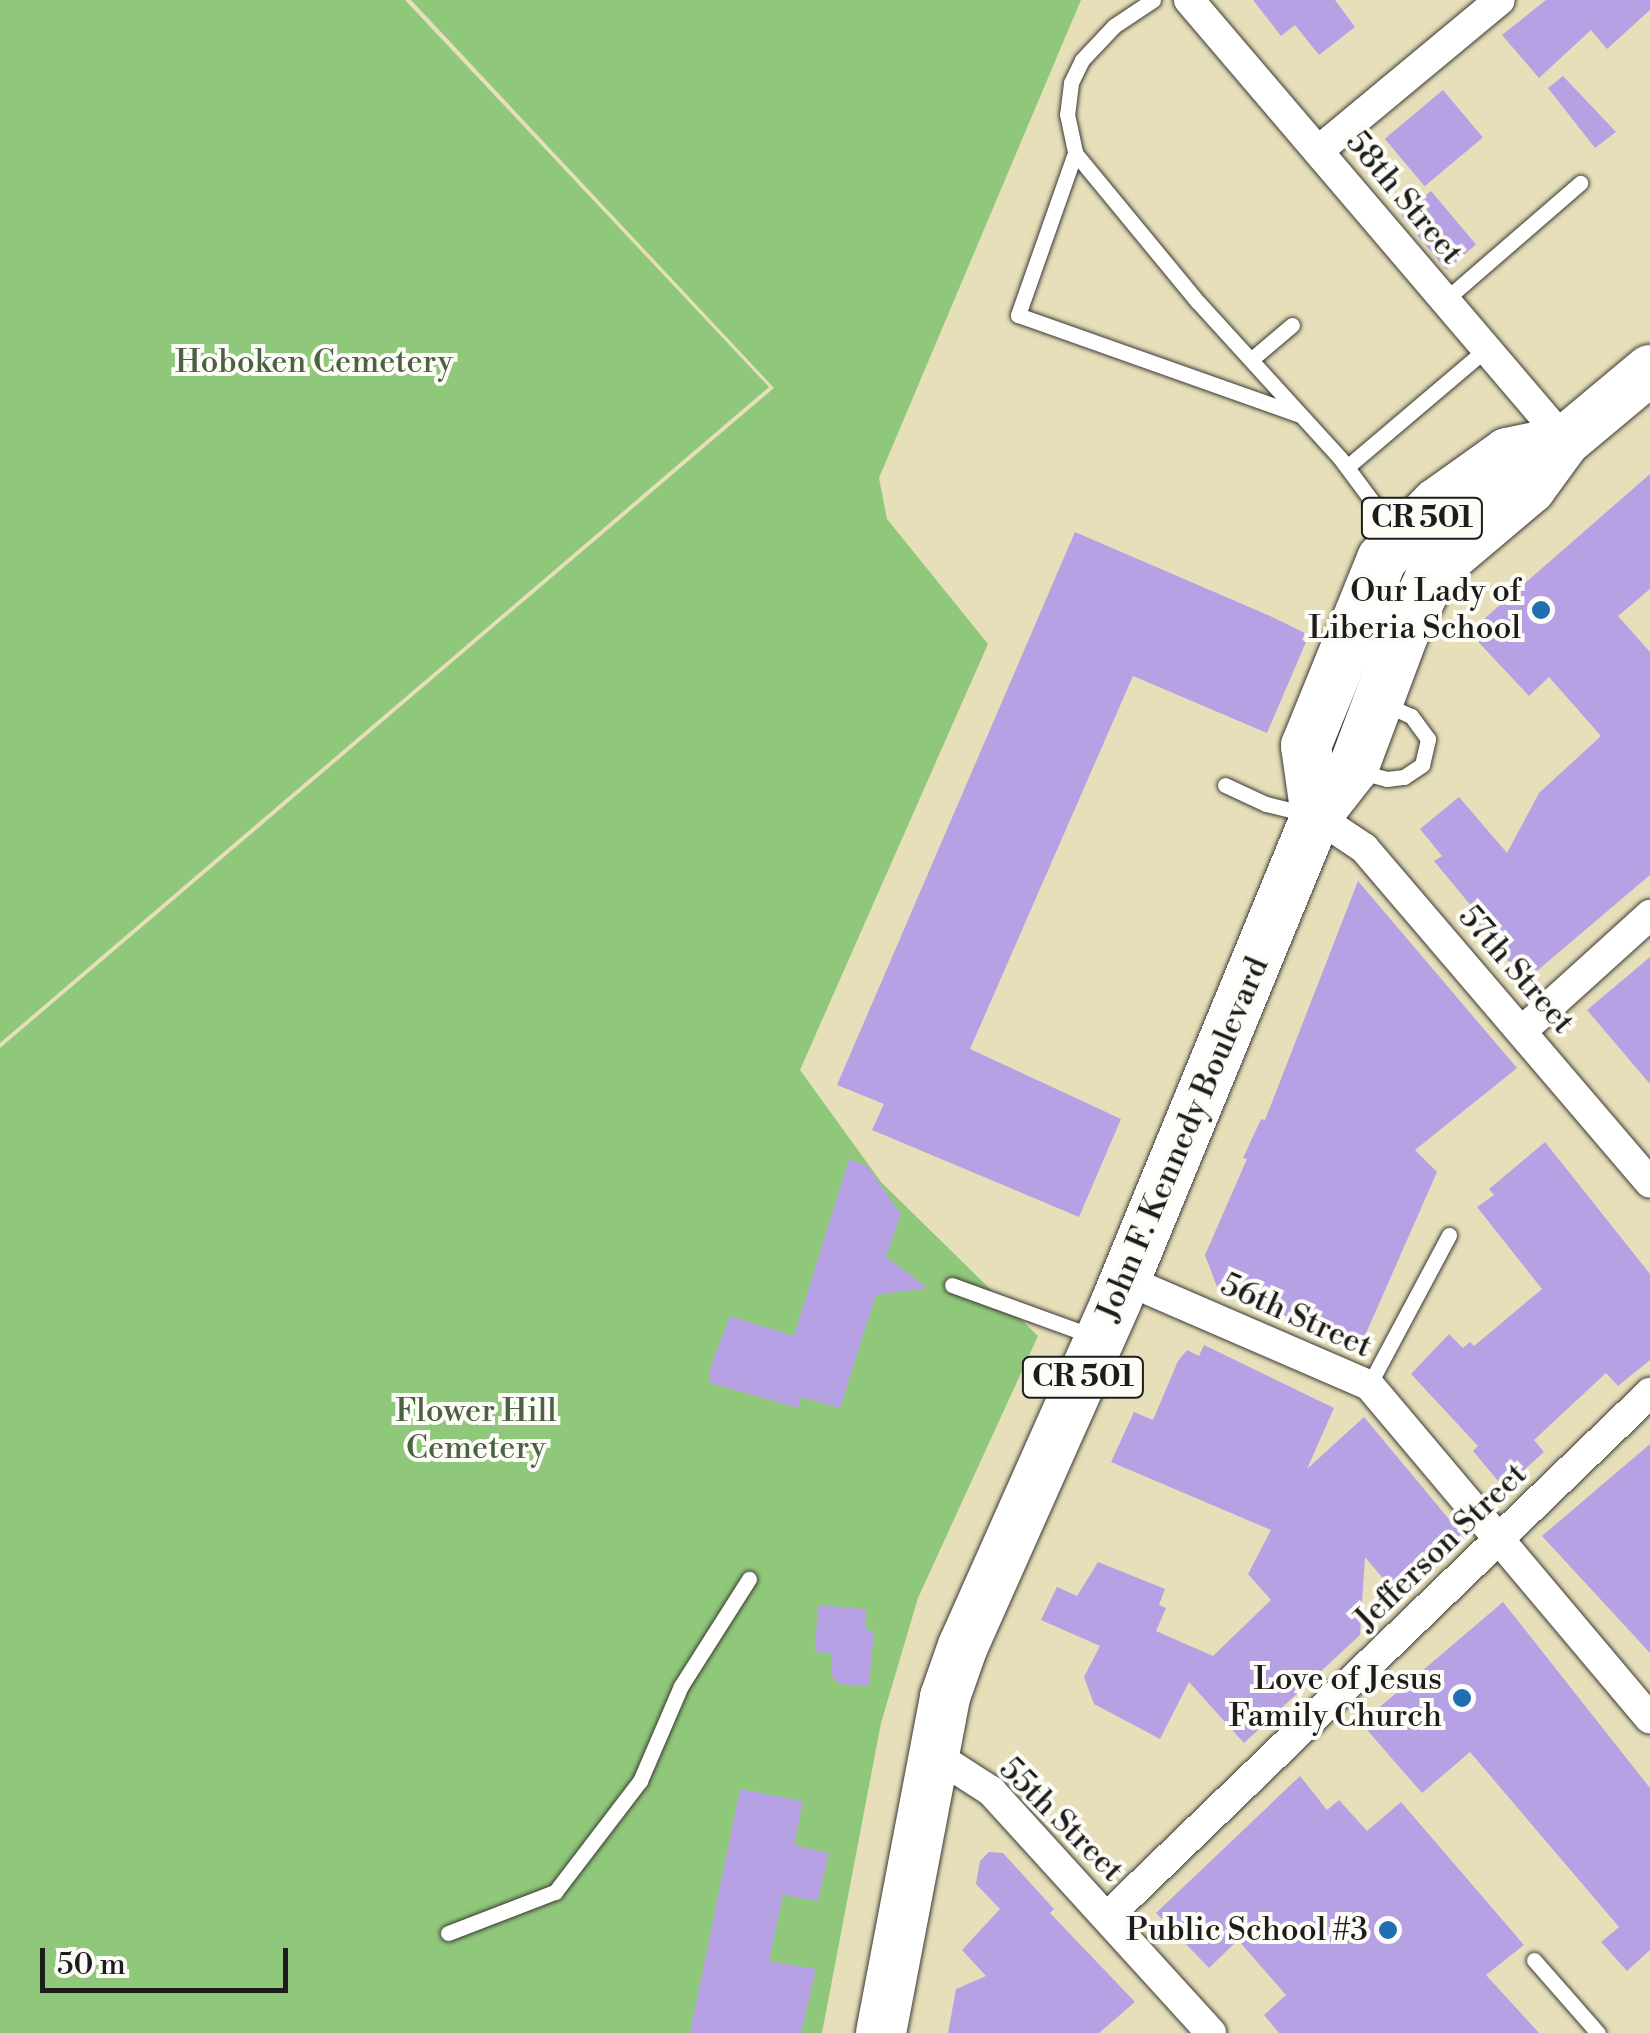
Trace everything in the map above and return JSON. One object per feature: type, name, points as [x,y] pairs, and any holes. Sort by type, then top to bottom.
[{"type":"main road","name":"John F. Kennedy Boulevard","points":[[881,2033],[945,1697],[963,1646],[1126,1280],[1316,816],[1353,770],[1434,570],[1530,488],[1565,441],[1650,370]]},
{"type":"main road","name":"John F. Kennedy Boulevard","points":[[1316,816],[1306,746],[1369,580],[1401,539],[1437,503],[1507,453],[1565,441]]},
{"type":"street","name":"58th Street","points":[[1189,0],[1565,441]]},
{"type":"street","points":[[1318,151],[1500,0]]},
{"type":"street","name":"57th Street","points":[[1316,816],[1364,848],[1650,1183]]},
{"type":"street","points":[[1522,1031],[1650,915]]},
{"type":"street","name":"56th Street","points":[[1126,1280],[1369,1385],[1650,1719]]},
{"type":"street","name":"Jefferson Street","points":[[1107,1917],[1650,1393]]},
{"type":"street","name":"55th Street","points":[[935,1755],[991,1791],[1210,2033]]},
{"type":"lane","points":[[1153,0],[1114,26],[1082,60],[1071,82],[1067,114],[1076,154],[1198,302],[1253,358],[1347,466],[1401,539]]},
{"type":"lane","points":[[1076,154],[1018,315],[1304,417]]},
{"type":"lane","points":[[1445,300],[1580,183]]},
{"type":"lane","points":[[1253,358],[1292,325]]},
{"type":"lane","points":[[1347,466],[1486,349]]},
{"type":"lane","points":[[1225,785],[1266,804],[1316,816]]},
{"type":"lane","points":[[1369,1385],[1449,1235]]},
{"type":"lane","points":[[952,1286],[1100,1339]]},
{"type":"lane","points":[[448,1933],[554,1892],[640,1781],[681,1686],[749,1579]]},
{"type":"lane","points":[[1534,1960],[1598,2033]]},
{"type":"green space","name":"Hoboken Cemetery","points":[[0,0],[405,0],[769,387],[0,1043]]},
{"type":"green space","name":"Flower Hill Cemetery","points":[[411,0],[1081,0],[879,478],[887,519],[988,644],[800,1070],[881,1182],[1038,1336],[918,1598],[881,1723],[822,2033],[0,2033],[0,1048],[774,388]]},
{"type":"building","points":[[1253,0],[1335,0],[1355,27],[1319,55],[1295,25],[1281,36]]},
{"type":"building","points":[[1546,0],[1650,0],[1650,10],[1607,49],[1591,30],[1539,78],[1502,35]]},
{"type":"building","points":[[1563,76],[1616,132],[1595,148],[1548,88]]},
{"type":"building","points":[[1443,90],[1483,137],[1425,186],[1385,139]]},
{"type":"building","points":[[1431,191],[1476,245],[1446,270],[1401,216]]},
{"type":"building","points":[[1650,474],[1650,589],[1618,616],[1650,652],[1650,875],[1525,981],[1476,924],[1482,919],[1434,861],[1442,856],[1420,829],[1459,797],[1507,853],[1539,793],[1601,736],[1549,677],[1529,696],[1469,632]]},
{"type":"building","points":[[1075,532],[1270,616],[1305,633],[1302,640],[1306,642],[1267,733],[1133,676],[970,1049],[1121,1119],[1079,1217],[872,1130],[884,1104],[837,1085]]},
{"type":"building","points":[[1358,881],[1517,1068],[1415,1150],[1437,1172],[1360,1347],[1217,1287],[1205,1255],[1247,1159],[1243,1158],[1261,1119],[1265,1120]]},
{"type":"building","points":[[1650,957],[1650,1084],[1587,1010]]},
{"type":"building","points":[[1545,1142],[1650,1274],[1650,1360],[1618,1386],[1606,1373],[1534,1440],[1544,1452],[1504,1488],[1473,1451],[1478,1446],[1411,1374],[1449,1334],[1463,1348],[1470,1342],[1474,1346],[1542,1289],[1477,1207],[1494,1195],[1489,1189]]},
{"type":"building","points":[[849,1159],[867,1166],[901,1214],[886,1257],[928,1288],[876,1295],[840,1408],[801,1397],[798,1408],[710,1383],[709,1371],[730,1316],[794,1336]]},
{"type":"building","points":[[1204,1345],[1334,1408],[1307,1469],[1364,1417],[1463,1536],[1396,1594],[1365,1557],[1360,1635],[1244,1743],[1189,1682],[1160,1739],[1094,1704],[1084,1677],[1100,1646],[1041,1620],[1057,1587],[1077,1596],[1098,1562],[1165,1589],[1159,1605],[1166,1608],[1156,1631],[1213,1656],[1271,1600],[1248,1574],[1271,1530],[1111,1462],[1134,1412],[1153,1420],[1178,1361],[1187,1350],[1199,1356]]},
{"type":"building","points":[[1650,1444],[1650,1653],[1542,1536]]},
{"type":"building","points":[[1503,1602],[1650,1788],[1650,1950],[1627,1971],[1601,1942],[1619,1927],[1470,1752],[1422,1793],[1361,1723]]},
{"type":"building","points":[[818,1605],[866,1609],[865,1630],[874,1631],[869,1686],[839,1684],[832,1676],[832,1653],[815,1652]]},
{"type":"building","name":"Public School #3","points":[[1300,1776],[1327,1810],[1339,1800],[1367,1831],[1401,1802],[1524,1945],[1486,1975],[1539,2033],[1279,2033],[1264,2015],[1286,1995],[1238,1940],[1209,1968],[1156,1913]]},
{"type":"building","points":[[740,1789],[803,1801],[794,1845],[829,1853],[818,1901],[783,1895],[769,1961],[816,1969],[801,2033],[690,2033]]},
{"type":"building","points":[[989,1852],[1003,1853],[1054,1909],[1050,1913],[1135,2002],[1099,2033],[948,2033],[956,1989],[986,1976],[962,1950],[1000,1909],[976,1884],[980,1861]]},
{"type":"place","name":"Our Lady of Liberia School","points":[[1541,610]]},
{"type":"place","name":"Love of Jesus Family Church","points":[[1462,1698]]},
{"type":"place","name":"Public School #3","points":[[1388,1930]]}]
